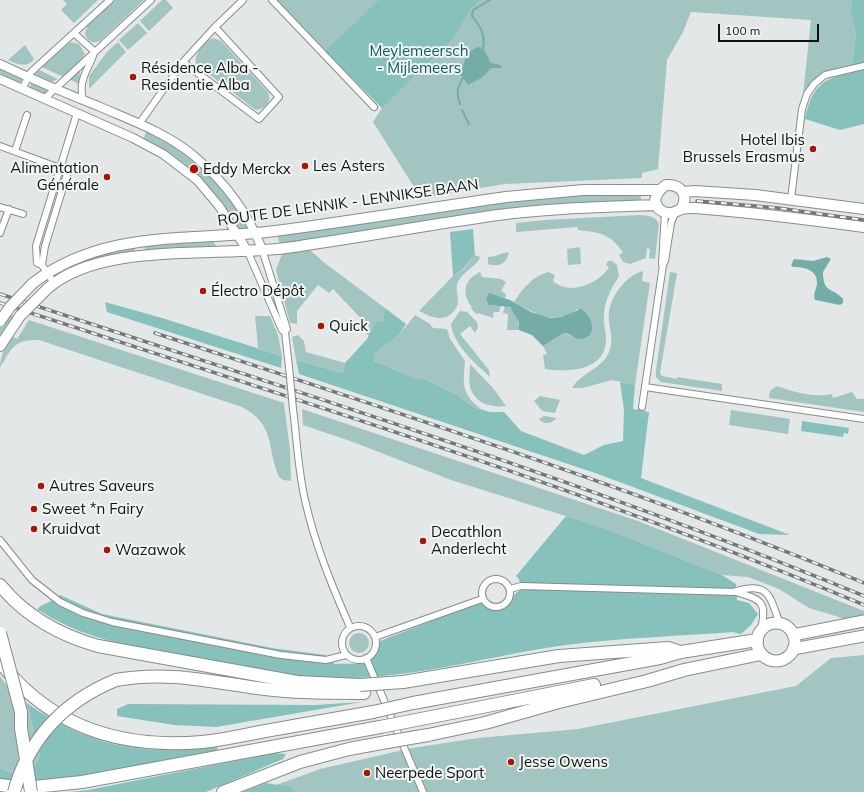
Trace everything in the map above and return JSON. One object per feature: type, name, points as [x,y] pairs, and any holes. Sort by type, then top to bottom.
[{"type":"highway","points":[[0,585],[20,607],[42,623],[85,642],[119,650],[297,682],[362,689]]},
{"type":"highway","points":[[793,635],[864,621]]},
{"type":"highway","points":[[0,661],[22,687],[50,709],[85,728],[106,736],[152,744],[203,742],[373,712],[413,703],[660,658],[759,635],[767,626],[780,624],[790,630],[793,635],[793,649]]},
{"type":"highway","points":[[0,633],[18,697],[21,712],[21,728]]},
{"type":"highway","points":[[759,635],[758,648],[761,654],[771,660],[778,661],[785,658],[793,649],[864,636]]},
{"type":"highway","points":[[14,792],[28,755],[49,725],[75,701],[116,680],[160,675],[192,677],[276,690],[362,689],[462,680],[610,652],[668,648],[681,652]]},
{"type":"highway","points":[[0,785],[24,788],[82,782],[380,727],[646,675],[684,670],[761,654]]},
{"type":"highway","points":[[0,661],[21,728],[31,792]]},
{"type":"highway","points":[[223,792],[300,762],[349,749],[485,723],[559,702],[647,681],[684,670]]},
{"type":"main road","name":"ROUTE DE LENNIK - LENNIKSE BAAN","points":[[0,321],[10,307],[44,269],[56,267],[89,252],[139,241],[256,233],[536,193],[584,190],[659,190],[666,185],[673,184],[679,187],[683,192],[695,190],[791,199],[864,209]]},
{"type":"main road","points":[[659,190],[656,200],[661,209]]},
{"type":"main road","points":[[678,211],[685,204],[683,192]]},
{"type":"main road","name":"ROUTE DE LENNIK - LENNIKSE BAAN","points":[[0,346],[20,316],[51,286],[79,270],[109,261],[156,255],[285,248],[500,215],[661,209],[678,211],[694,208],[753,213],[864,227]]},
{"type":"street","points":[[22,89],[28,76],[110,0]]},
{"type":"street","points":[[44,99],[151,0]]},
{"type":"street","points":[[139,124],[183,62],[215,27],[243,0]]},
{"type":"street","points":[[272,0],[374,107]]},
{"type":"street","points":[[183,62],[259,120],[279,97],[215,27]]},
{"type":"street","points":[[74,34],[95,52]]},
{"type":"street","points":[[83,100],[81,94],[83,75],[95,52]]},
{"type":"street","points":[[0,64],[159,133],[192,154],[211,172],[245,214],[256,233],[262,249],[287,329],[285,332],[300,471],[311,525],[321,557],[350,628]]},
{"type":"street","points":[[791,199],[802,109],[807,94],[814,84],[825,75],[864,66]]},
{"type":"street","points":[[0,79],[148,145],[163,154],[197,180],[219,206],[247,250],[282,330],[285,332]]},
{"type":"street","points":[[44,269],[37,263],[36,246],[77,113]]},
{"type":"street","points":[[15,151],[27,115]]},
{"type":"street","points":[[0,146],[68,171],[45,246],[44,269],[51,286]]},
{"type":"street","points":[[0,207],[23,214]]},
{"type":"street","points":[[0,233],[9,209]]},
{"type":"street","points":[[661,209],[661,260],[663,265]]},
{"type":"street","points":[[642,407],[663,265],[665,261],[671,223],[678,211]]},
{"type":"street","points":[[645,387],[864,419]]},
{"type":"street","points":[[0,540],[32,580],[60,602],[83,613],[112,622],[281,655],[326,660],[346,655]]},
{"type":"street","points":[[490,580],[502,580],[510,589],[510,595],[503,605],[491,607],[482,599],[481,591],[484,584],[490,580]]},
{"type":"street","points":[[510,589],[521,586],[736,592],[755,597],[764,607],[764,615],[759,635]]},
{"type":"street","points":[[736,592],[748,588],[762,590],[768,593],[780,624]]},
{"type":"street","points":[[375,637],[482,599]]},
{"type":"street","points":[[362,626],[372,632],[375,637],[375,650],[366,658],[354,660],[346,655],[343,650],[341,640],[344,633],[350,628],[362,626]]},
{"type":"street","points":[[366,658],[423,792]]},
{"type":"green space","points":[[63,0],[98,0],[74,23],[61,10],[67,4]]},
{"type":"green space","points":[[115,0],[144,0],[100,41],[91,41],[85,34],[87,26]]},
{"type":"green space","points":[[162,0],[166,0],[173,8],[149,31],[140,21]]},
{"type":"green space","name":"Meylemeersch - Mijlemeers","points":[[276,0],[852,0],[850,12],[856,34],[852,65],[824,74],[813,82],[803,95],[811,20],[691,12],[683,32],[667,60],[658,169],[642,173],[642,178],[505,184],[421,198],[373,122],[382,108]]},
{"type":"green space","name":"Meylemeersch - Mijlemeers","points":[[379,0],[480,0],[471,8],[454,37],[382,108],[325,51]]},
{"type":"green space","points":[[852,0],[864,0],[864,124],[840,130],[805,119],[810,100],[819,87],[832,78],[851,73],[856,34],[850,12]]},
{"type":"green space","points":[[138,23],[147,33],[128,50],[119,40]]},
{"type":"green space","points":[[213,38],[221,41],[267,91],[269,94],[269,100],[263,108],[256,110],[196,64],[196,57],[200,49]]},
{"type":"green space","points":[[70,42],[79,44],[85,54],[81,60],[63,77],[42,67]]},
{"type":"green space","points":[[118,42],[126,52],[89,89],[89,76],[107,52]]},
{"type":"green space","points":[[25,45],[34,59],[31,62],[22,65],[8,60]]},
{"type":"green space","points":[[0,66],[23,78],[20,84],[0,77]]},
{"type":"green space","points":[[80,69],[79,84],[69,79]]},
{"type":"green space","points":[[39,70],[58,79],[52,82],[35,74]]},
{"type":"green space","points":[[32,81],[47,88],[44,96],[29,89]]},
{"type":"green space","points":[[147,130],[185,153],[212,176],[241,213],[228,214],[216,198],[143,140]]},
{"type":"green space","points":[[641,192],[641,204],[600,205],[280,245],[277,234],[493,202],[554,196]]},
{"type":"green space","points":[[639,215],[653,217],[659,224],[655,259],[649,258],[650,249],[647,248],[646,258],[630,264],[623,262],[619,255],[623,252],[609,237],[599,233],[578,230],[577,227],[516,232],[516,223]]},
{"type":"green space","points":[[233,220],[245,220],[249,229],[239,230]]},
{"type":"green space","points":[[473,229],[475,255],[463,269],[453,276],[450,232]]},
{"type":"green space","points":[[213,240],[217,248],[145,251],[145,245]]},
{"type":"green space","points":[[135,247],[135,252],[55,278],[53,276],[79,259]]},
{"type":"green space","points":[[580,247],[581,264],[568,265],[567,249]]},
{"type":"green space","points":[[310,250],[326,264],[385,308],[382,324],[377,320],[369,336],[366,333],[370,328],[333,289],[329,293],[318,285],[297,311],[297,324],[290,323],[276,270],[282,254]]},
{"type":"green space","points":[[509,252],[502,264],[488,264],[488,257]]},
{"type":"green space","points":[[475,255],[480,257],[479,260],[462,276],[457,284],[458,302],[457,307],[453,312],[445,317],[437,318],[419,311],[453,276],[464,269]]},
{"type":"green space","points":[[608,261],[612,261],[617,265],[619,276],[609,294],[604,313],[606,340],[604,351],[592,364],[583,368],[574,370],[545,369],[543,355],[547,354],[543,346],[564,333],[575,337],[578,309],[561,317],[553,317],[530,311],[514,302],[528,284],[543,274],[548,272],[555,275],[553,281],[567,288],[575,288],[591,283],[598,278],[609,267],[606,265]]},
{"type":"green space","points":[[643,271],[642,281],[650,283],[635,385],[612,380],[583,388],[572,388],[581,378],[602,363],[606,358],[611,347],[609,312],[613,299],[626,281],[637,273]]},
{"type":"green space","points":[[480,272],[482,277],[501,279],[506,282],[501,291],[506,294],[505,298],[497,296],[492,306],[501,305],[499,312],[494,312],[493,318],[478,313],[476,314],[471,308],[472,307],[466,297],[466,287],[470,279]]},
{"type":"green space","points":[[670,272],[677,273],[660,373],[662,376],[677,379],[677,377],[722,384],[722,391],[661,382],[656,377]]},
{"type":"green space","points":[[105,302],[162,318],[282,356],[281,368],[107,312]]},
{"type":"green space","points":[[505,305],[512,309],[516,315],[519,322],[519,330],[507,330],[508,314],[503,313]]},
{"type":"green space","points":[[385,308],[406,324],[399,335],[374,354],[374,361],[417,379],[421,377],[459,396],[473,407],[490,412],[504,412],[521,431],[584,455],[604,445],[623,441],[624,410],[620,382],[635,385],[633,409],[649,412],[641,478],[790,535],[759,534],[598,474],[299,374],[296,360],[343,373],[345,363],[367,339],[377,320],[382,323]]},
{"type":"green space","points":[[460,311],[467,312],[477,322],[478,328],[475,333],[470,326],[460,334],[489,370],[490,377],[466,354],[456,340],[451,324]]},
{"type":"green space","points":[[7,314],[16,317],[0,342],[0,324]]},
{"type":"green space","points":[[415,315],[430,324],[433,328],[447,329],[450,339],[465,361],[464,382],[467,393],[474,404],[481,409],[473,407],[459,396],[421,377],[417,379],[374,361],[374,354],[399,335]]},
{"type":"green space","points":[[255,316],[270,316],[278,335],[282,356],[258,348]]},
{"type":"green space","points":[[29,320],[284,403],[290,451],[291,481],[283,480],[279,477],[265,429],[253,414],[242,407],[39,340],[24,341],[14,346],[0,368],[2,355],[5,348],[13,337],[17,339]]},
{"type":"green space","points":[[298,335],[304,341],[306,352],[345,363],[343,373],[296,360],[292,337]]},
{"type":"green space","points":[[470,364],[494,389],[506,406],[490,406],[477,399],[471,390],[469,377]]},
{"type":"green space","points":[[777,386],[811,395],[832,394],[833,398],[852,392],[857,399],[864,399],[864,412],[769,398],[770,391]]},
{"type":"green space","points":[[540,396],[560,400],[555,413],[542,411],[534,401]]},
{"type":"green space","points":[[302,409],[638,521],[864,611],[864,627],[836,616],[809,608],[779,589],[748,577],[722,575],[607,529],[451,480],[353,442],[303,425]]},
{"type":"green space","points":[[731,410],[790,419],[788,434],[729,425]]},
{"type":"green space","points":[[544,416],[557,418],[546,423],[539,419]]},
{"type":"green space","points":[[802,421],[849,428],[848,434],[844,433],[843,437],[801,431]]},
{"type":"green space","points":[[566,516],[607,529],[722,575],[736,584],[737,600],[749,603],[758,614],[751,625],[741,634],[733,632],[566,645],[405,673],[351,678],[330,678],[308,677],[266,671],[106,640],[71,628],[37,609],[60,595],[102,614],[272,648],[325,655],[335,664],[364,662],[374,656],[380,641],[480,602],[489,608],[496,610],[501,609],[516,593],[521,590],[519,579],[516,576]]},
{"type":"green space","points":[[355,633],[363,633],[369,639],[369,647],[363,653],[355,653],[349,647],[349,639]]},
{"type":"green space","points":[[864,655],[864,792],[257,792],[320,769],[412,748],[478,738],[578,729],[796,686],[831,658]]},
{"type":"green space","points":[[0,676],[14,696],[27,703],[40,756],[29,780],[0,768]]},
{"type":"green space","points":[[362,702],[216,727],[174,725],[117,716],[117,709],[128,704],[315,705]]},
{"type":"green space","points":[[27,703],[72,730],[94,739],[117,745],[140,749],[165,750],[217,747],[218,750],[47,782],[27,784],[0,780],[0,768],[28,780],[40,756]]},
{"type":"green space","points":[[275,753],[286,754],[283,759],[206,792],[68,792],[88,790]]},
{"type":"green space","points":[[266,783],[291,787],[296,792],[242,792]]},
{"type":"shaded area","points":[[479,47],[483,48],[491,63],[500,65],[502,68],[492,68],[481,78],[468,85],[461,75],[463,66],[468,54]]},
{"type":"shaded area","points":[[827,257],[831,259],[823,272],[823,279],[829,289],[843,299],[843,303],[840,305],[815,300],[814,293],[817,279],[815,275],[805,268],[793,267],[791,265],[794,259],[813,261]]},
{"type":"shaded area","points":[[489,293],[510,300],[531,312],[551,318],[561,317],[581,309],[591,321],[592,330],[587,337],[582,339],[564,333],[543,346],[532,335],[519,330],[519,322],[510,307],[489,305],[486,299]]},
{"type":"waterway","points":[[483,48],[484,39],[482,31],[472,16],[473,10],[490,0]]},
{"type":"waterway","points":[[460,104],[458,91],[459,84],[463,78]]},
{"type":"waterway","points":[[462,110],[469,124]]},
{"type":"railway","points":[[697,201],[778,208],[864,220]]},
{"type":"railway","points":[[0,294],[543,474],[758,553],[864,596]]},
{"type":"railway","points":[[0,303],[435,445],[651,521],[864,605]]},
{"type":"railway","points":[[155,333],[423,421],[600,482],[689,514],[864,583]]},
{"type":"place","name":"Résidence Alba - Residentie Alba","points":[[133,77]]},
{"type":"place","name":"Hotel Ibis Brussels Erasmus","points":[[813,149]]},
{"type":"place","name":"Les Asters","points":[[305,166]]},
{"type":"place","name":"Eddy Merckx","points":[[194,169]]},
{"type":"place","name":"Alimentation Générale","points":[[107,177]]},
{"type":"place","name":"Électro Dépôt","points":[[203,291]]},
{"type":"place","name":"Quick","points":[[321,326]]},
{"type":"place","name":"Autres Saveurs","points":[[41,486]]},
{"type":"place","name":"Sweet *n Fairy","points":[[34,509]]},
{"type":"place","name":"Kruidvat","points":[[34,529]]},
{"type":"place","name":"Decathlon Anderlecht","points":[[423,541]]},
{"type":"place","name":"Wazawok","points":[[107,550]]},
{"type":"place","name":"Jesse Owens","points":[[511,762]]},
{"type":"place","name":"Neerpede Sport","points":[[367,773]]}]
